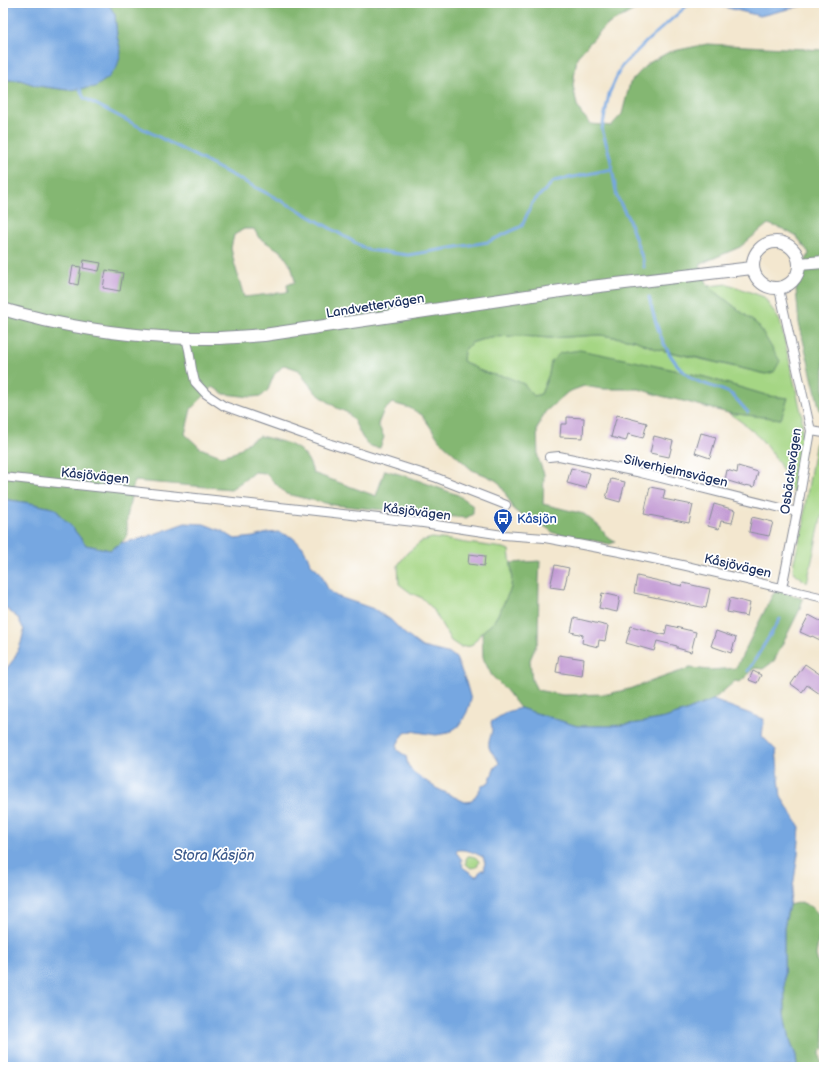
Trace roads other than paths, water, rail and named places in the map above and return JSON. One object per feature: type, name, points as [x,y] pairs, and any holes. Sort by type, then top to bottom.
[{"type":"street","points":[[774,242],[785,244],[791,248],[797,257],[799,264],[795,279],[787,286],[779,288],[768,288],[762,284],[756,279],[752,268],[757,251],[766,244],[774,242]]},
{"type":"street","points":[[799,264],[824,262]]},
{"type":"street","name":"Landvettervägen","points":[[3,309],[91,330],[186,338],[214,338],[264,335],[559,291],[752,268]]},
{"type":"street","name":"Osbäcksvägen","points":[[779,288],[810,431],[797,512],[782,588]]},
{"type":"street","points":[[186,338],[195,382],[206,394],[224,406],[326,442],[437,478],[506,505]]},
{"type":"street","points":[[810,431],[824,433]]},
{"type":"street","name":"Silverhjelmsvägen","points":[[549,457],[560,456],[637,472],[797,512]]},
{"type":"street","name":"Kåsjövägen","points":[[3,477],[423,523],[503,535],[545,538],[620,552],[824,598]]},
{"type":"water","points":[[3,3],[108,3],[115,15],[117,36],[121,52],[117,67],[108,78],[95,87],[68,90],[38,86],[20,80],[3,80]]},
{"type":"water","points":[[714,3],[813,3],[760,16],[716,5]]},
{"type":"water","name":"Stora Kåsjön","points":[[3,499],[56,509],[86,545],[110,550],[121,543],[143,538],[185,523],[204,524],[222,531],[235,539],[278,532],[292,537],[303,547],[311,564],[320,572],[328,589],[336,596],[374,609],[391,620],[405,634],[422,647],[451,654],[456,658],[466,682],[471,700],[460,725],[448,733],[436,735],[411,731],[405,733],[397,745],[397,750],[406,756],[408,765],[413,772],[436,788],[465,802],[472,801],[482,786],[489,782],[495,767],[499,764],[489,747],[492,731],[491,722],[507,712],[520,708],[577,726],[612,726],[665,718],[713,700],[764,719],[762,736],[776,750],[781,797],[800,827],[793,887],[784,927],[785,1014],[790,1040],[796,1056],[797,1067],[3,1067],[3,673],[14,659],[21,643],[24,630],[18,618],[3,606]],"holes":[[[458,850],[465,850],[483,857],[485,863],[484,870],[481,870],[477,876],[475,876],[465,869],[462,866],[462,860],[456,852]]]},
{"type":"waterway","points":[[644,267],[643,260],[628,218],[617,197],[610,157],[602,129],[609,94],[621,67],[647,41],[690,3]]},
{"type":"waterway","points":[[80,89],[84,98],[295,208],[368,250],[408,255],[488,242],[522,226],[532,203],[554,181],[612,169]]},
{"type":"waterway","points":[[649,297],[659,331],[669,353],[676,363],[693,379],[731,394],[748,412]]},
{"type":"waterway","points":[[748,671],[780,619]]},
{"type":"place","name":"Kåsjön","points":[[503,535]]}]
